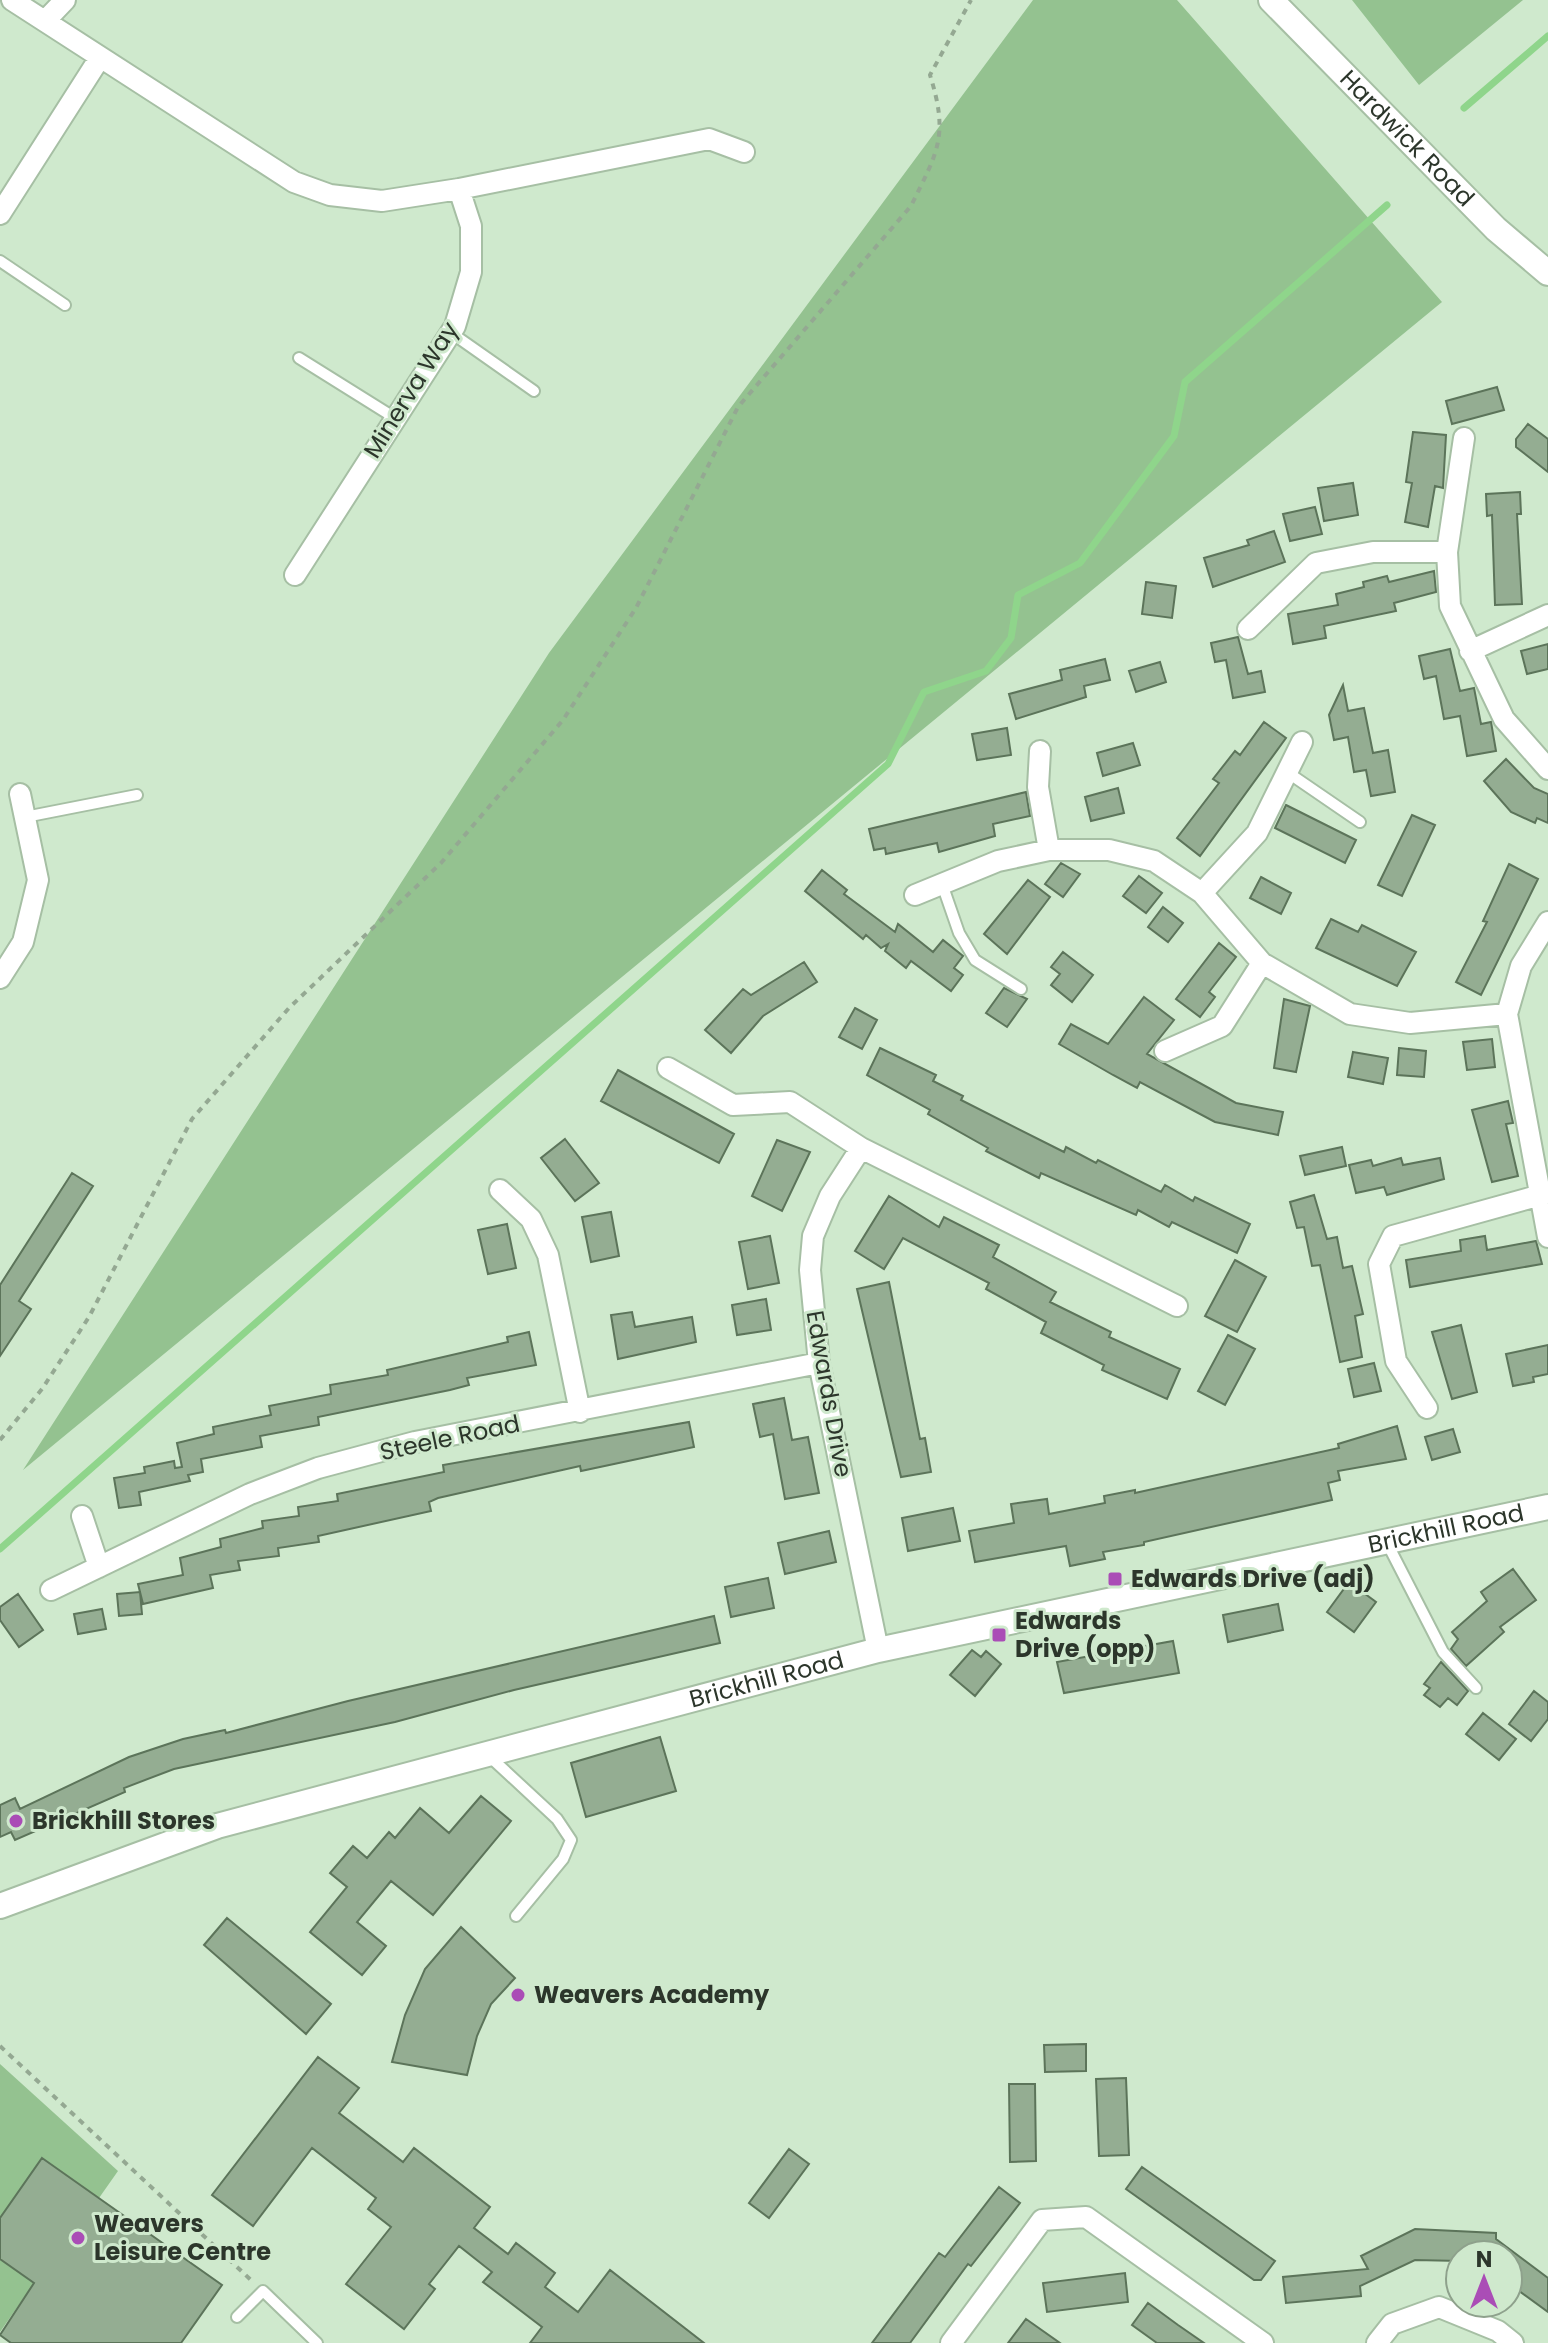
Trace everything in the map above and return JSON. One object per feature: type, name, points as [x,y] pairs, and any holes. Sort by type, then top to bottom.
[{"type":"street","points":[[12,0],[99,59],[306,187],[330,195],[382,201],[459,189],[709,139],[744,152]]},
{"type":"street","points":[[45,21],[65,0]]},
{"type":"street","name":"Hardwick Road","points":[[1271,0],[1496,229],[1548,273]]},
{"type":"street","points":[[0,214],[99,59]]},
{"type":"street","name":"Minerva Way","points":[[295,575],[450,332],[471,272],[471,226],[459,189]]},
{"type":"street","points":[[1464,438],[1447,552],[1450,606],[1504,719],[1548,769]]},
{"type":"street","points":[[1248,629],[1316,563],[1373,552],[1447,552]]},
{"type":"street","points":[[1470,651],[1548,615]]},
{"type":"street","points":[[1202,893],[1257,833],[1302,742]]},
{"type":"street","points":[[1040,751],[1038,787],[1049,850]]},
{"type":"street","points":[[0,978],[23,942],[38,880],[20,794]]},
{"type":"street","points":[[915,895],[998,861],[1049,850],[1109,850],[1154,861],[1202,893],[1262,963],[1350,1014],[1410,1023],[1507,1014]]},
{"type":"street","points":[[1548,922],[1521,966],[1507,1014],[1543,1194],[1548,1237]]},
{"type":"street","points":[[1165,1051],[1222,1026],[1262,963]]},
{"type":"street","points":[[668,1068],[733,1105],[790,1102],[861,1148],[1177,1306]]},
{"type":"street","name":"Edwards Drive","points":[[861,1148],[830,1196],[813,1236],[810,1270],[819,1363],[878,1650]]},
{"type":"street","points":[[500,1190],[531,1219],[548,1255],[580,1412]]},
{"type":"street","points":[[1427,1408],[1396,1361],[1379,1264],[1393,1236],[1543,1194]]},
{"type":"street","name":"Steele Road","points":[[51,1590],[250,1494],[318,1468],[415,1442],[819,1363]]},
{"type":"street","name":"Brickhill Road","points":[[0,1906],[217,1826],[878,1650],[1548,1507]]},
{"type":"street","points":[[82,1516],[99,1567]]},
{"type":"street","points":[[951,2343],[1042,2220],[1086,2217],[1263,2343]]},
{"type":"street","points":[[1377,2343],[1392,2324],[1439,2307],[1498,2331],[1513,2343]]},
{"type":"lane","points":[[0,261],[65,305]]},
{"type":"lane","points":[[450,332],[534,391]]},
{"type":"lane","points":[[299,358],[395,418]]},
{"type":"lane","points":[[1287,772],[1360,822]]},
{"type":"lane","points":[[25,817],[137,795]]},
{"type":"lane","points":[[942,884],[959,933],[975,960],[1021,989]]},
{"type":"lane","points":[[1386,1542],[1443,1652],[1476,1688]]},
{"type":"lane","points":[[487,1754],[557,1819],[571,1840],[563,1859],[516,1916]]},
{"type":"lane","points":[[237,2317],[263,2291],[317,2343]]},
{"type":"path","points":[[0,1440],[42,1389],[89,1317],[192,1119],[289,1008],[441,863],[563,720],[636,608],[738,407],[911,206],[942,133],[941,109],[930,75],[971,0]]},
{"type":"path","points":[[0,2046],[263,2291]]},
{"type":"green space","points":[[1033,0],[1177,0],[1442,302],[23,1470],[549,653]]},
{"type":"green space","points":[[1352,0],[1523,0],[1419,85]]},
{"type":"green space","points":[[0,2064],[118,2171],[99,2198],[42,2158],[0,2218]]},
{"type":"green space","points":[[0,2259],[34,2283],[0,2332]]},
{"type":"building","points":[[1497,387],[1504,410],[1452,424],[1446,401]]},
{"type":"building","points":[[1528,424],[1548,439],[1548,472],[1516,447],[1516,439]]},
{"type":"building","points":[[1413,432],[1446,435],[1443,488],[1435,486],[1428,527],[1405,522],[1412,483],[1406,482]]},
{"type":"building","points":[[1353,483],[1358,515],[1324,521],[1318,488]]},
{"type":"building","points":[[1520,492],[1521,514],[1517,514],[1522,604],[1495,605],[1492,515],[1487,516],[1486,494]]},
{"type":"building","points":[[1315,507],[1322,534],[1290,541],[1283,514]]},
{"type":"building","points":[[1274,531],[1285,562],[1213,587],[1204,558],[1249,545],[1247,540]]},
{"type":"building","points":[[1434,571],[1436,592],[1394,603],[1396,611],[1324,626],[1326,638],[1293,644],[1288,614],[1338,605],[1336,594],[1364,587],[1363,582],[1387,576],[1389,582]]},
{"type":"building","points":[[1146,582],[1176,586],[1172,618],[1142,614]]},
{"type":"building","points":[[1238,637],[1248,674],[1261,671],[1265,692],[1233,698],[1226,660],[1215,662],[1211,643]]},
{"type":"building","points":[[1548,644],[1548,669],[1527,674],[1521,651]]},
{"type":"building","points":[[1450,649],[1460,691],[1474,688],[1481,724],[1491,722],[1496,751],[1467,756],[1460,716],[1444,719],[1436,676],[1424,679],[1419,656]]},
{"type":"building","points":[[1105,659],[1110,680],[1084,686],[1086,697],[1016,719],[1009,694],[1062,680],[1060,670]]},
{"type":"building","points":[[1160,662],[1166,682],[1136,692],[1129,671]]},
{"type":"building","points":[[1343,685],[1348,711],[1364,708],[1373,753],[1388,750],[1395,792],[1371,796],[1366,770],[1354,772],[1348,737],[1334,740],[1329,715]]},
{"type":"building","points":[[1264,722],[1286,738],[1200,856],[1177,838],[1219,783],[1213,779],[1235,751],[1240,755]]},
{"type":"building","points":[[1007,728],[1011,755],[977,760],[972,734]]},
{"type":"building","points":[[1133,743],[1140,765],[1103,776],[1097,753]]},
{"type":"building","points":[[1506,759],[1534,788],[1548,794],[1548,823],[1537,818],[1535,823],[1511,812],[1484,781]]},
{"type":"building","points":[[1118,788],[1124,813],[1091,821],[1085,797]]},
{"type":"building","points":[[1026,792],[1030,816],[993,824],[995,836],[939,852],[937,843],[886,854],[885,848],[874,850],[869,829]]},
{"type":"building","points":[[1286,805],[1356,840],[1345,863],[1275,828]]},
{"type":"building","points":[[1412,815],[1435,825],[1402,896],[1378,885]]},
{"type":"building","points":[[1061,863],[1080,874],[1063,897],[1045,884]]},
{"type":"building","points":[[1509,864],[1538,879],[1481,995],[1456,982],[1487,922],[1483,921]]},
{"type":"building","points":[[822,870],[847,890],[844,894],[895,932],[898,924],[933,952],[943,940],[963,956],[954,968],[963,975],[951,991],[911,961],[906,968],[885,951],[888,944],[881,948],[866,935],[863,939],[805,891]]},
{"type":"building","points":[[1139,876],[1162,893],[1146,913],[1123,896]]},
{"type":"building","points":[[1261,877],[1291,893],[1281,914],[1250,898]]},
{"type":"building","points":[[1028,880],[1050,897],[1007,954],[984,934]]},
{"type":"building","points":[[1163,907],[1183,923],[1168,942],[1148,927]]},
{"type":"building","points":[[1331,919],[1358,932],[1362,925],[1416,952],[1397,986],[1316,948]]},
{"type":"building","points":[[1219,943],[1236,957],[1209,992],[1215,997],[1200,1017],[1176,999]]},
{"type":"building","points":[[1063,952],[1093,975],[1072,1002],[1051,985],[1060,974],[1051,967]]},
{"type":"building","points":[[804,962],[817,982],[763,1016],[731,1053],[705,1030],[743,989],[751,995]]},
{"type":"building","points":[[1004,988],[1027,999],[1007,1027],[986,1013]]},
{"type":"building","points":[[1144,997],[1174,1020],[1147,1054],[1236,1103],[1283,1112],[1278,1135],[1215,1122],[1140,1082],[1137,1088],[1059,1044],[1071,1024],[1108,1044]]},
{"type":"building","points":[[1284,999],[1310,1006],[1296,1072],[1274,1068]]},
{"type":"building","points":[[855,1008],[877,1020],[862,1049],[839,1037]]},
{"type":"building","points":[[1492,1039],[1495,1067],[1467,1070],[1463,1042]]},
{"type":"building","points":[[880,1048],[936,1075],[933,1081],[963,1096],[961,1100],[1064,1152],[1066,1147],[1096,1163],[1098,1160],[1161,1192],[1165,1185],[1193,1201],[1195,1197],[1250,1224],[1237,1253],[1172,1222],[1169,1227],[1138,1210],[1136,1215],[1041,1173],[1039,1178],[986,1151],[988,1148],[928,1114],[930,1110],[867,1075]]},
{"type":"building","points":[[1399,1048],[1426,1051],[1424,1077],[1397,1075]]},
{"type":"building","points":[[1353,1052],[1388,1058],[1383,1084],[1348,1077]]},
{"type":"building","points":[[618,1070],[734,1134],[719,1163],[601,1101]]},
{"type":"building","points":[[1508,1101],[1513,1123],[1506,1124],[1518,1176],[1492,1182],[1472,1110]]},
{"type":"building","points":[[565,1139],[599,1183],[575,1201],[541,1158]]},
{"type":"building","points":[[777,1140],[810,1152],[782,1211],[752,1196]]},
{"type":"building","points":[[1342,1147],[1346,1166],[1305,1175],[1300,1156]]},
{"type":"building","points":[[1401,1158],[1403,1165],[1440,1158],[1444,1179],[1387,1195],[1384,1187],[1356,1193],[1349,1165],[1371,1160],[1373,1166]]},
{"type":"building","points":[[72,1173],[93,1186],[19,1301],[31,1309],[0,1356],[0,1285]]},
{"type":"building","points":[[1314,1195],[1327,1239],[1337,1237],[1343,1268],[1352,1266],[1363,1314],[1355,1316],[1362,1357],[1340,1362],[1320,1265],[1312,1266],[1304,1227],[1297,1228],[1290,1202]]},
{"type":"building","points":[[889,1196],[939,1227],[944,1217],[999,1245],[993,1257],[1056,1292],[1050,1302],[1111,1332],[1109,1337],[1180,1369],[1167,1399],[1102,1370],[1104,1365],[1041,1333],[1046,1322],[986,1289],[989,1283],[903,1238],[884,1269],[855,1251]]},
{"type":"building","points":[[611,1212],[619,1256],[591,1262],[582,1217]]},
{"type":"building","points":[[507,1224],[516,1268],[488,1274],[478,1230]]},
{"type":"building","points":[[770,1236],[779,1283],[748,1289],[739,1242]]},
{"type":"building","points":[[1485,1236],[1487,1250],[1536,1241],[1542,1264],[1410,1287],[1406,1260],[1461,1251],[1460,1240]]},
{"type":"building","points":[[1235,1260],[1266,1277],[1237,1332],[1205,1316]]},
{"type":"building","points":[[889,1282],[920,1439],[925,1438],[931,1472],[901,1477],[857,1289]]},
{"type":"building","points":[[766,1299],[771,1330],[737,1335],[732,1305]]},
{"type":"building","points":[[632,1312],[635,1327],[692,1317],[696,1342],[618,1359],[611,1315]]},
{"type":"building","points":[[1461,1325],[1477,1392],[1452,1399],[1432,1332]]},
{"type":"building","points":[[529,1332],[536,1365],[467,1378],[469,1385],[318,1417],[319,1425],[260,1436],[262,1447],[201,1459],[203,1472],[188,1475],[190,1481],[139,1492],[141,1505],[119,1508],[114,1478],[145,1473],[144,1467],[174,1461],[175,1468],[182,1467],[177,1443],[214,1434],[213,1427],[271,1415],[269,1406],[331,1394],[330,1385],[388,1375],[387,1370],[508,1342],[507,1337]]},
{"type":"building","points":[[1228,1335],[1255,1349],[1225,1405],[1198,1391]]},
{"type":"building","points":[[1548,1345],[1548,1374],[1533,1377],[1534,1382],[1513,1386],[1506,1354]]},
{"type":"building","points":[[1374,1363],[1381,1391],[1354,1397],[1348,1369]]},
{"type":"building","points":[[784,1398],[792,1440],[808,1437],[819,1493],[785,1499],[773,1434],[760,1437],[753,1404]]},
{"type":"building","points":[[689,1422],[694,1447],[581,1471],[580,1466],[438,1498],[429,1502],[431,1511],[318,1536],[319,1542],[278,1548],[279,1556],[238,1561],[240,1570],[210,1575],[213,1588],[143,1604],[138,1584],[183,1575],[180,1558],[221,1547],[220,1539],[263,1528],[262,1521],[299,1516],[298,1507],[338,1501],[337,1494],[444,1472],[443,1465]]},
{"type":"building","points":[[1397,1426],[1406,1459],[1338,1471],[1340,1480],[1328,1483],[1332,1500],[1103,1552],[1105,1559],[1070,1566],[1066,1546],[975,1562],[969,1531],[1014,1523],[1011,1504],[1047,1499],[1049,1514],[1105,1503],[1104,1496],[1135,1490],[1135,1493],[1339,1448],[1338,1444]]},
{"type":"building","points":[[1453,1429],[1460,1452],[1432,1460],[1425,1437]]},
{"type":"building","points":[[953,1508],[960,1541],[908,1551],[902,1518]]},
{"type":"building","points":[[829,1531],[836,1562],[785,1574],[778,1543]]},
{"type":"building","points":[[1513,1569],[1536,1600],[1500,1627],[1504,1632],[1466,1666],[1451,1649],[1458,1639],[1452,1632],[1487,1601],[1481,1592]]},
{"type":"building","points":[[768,1578],[774,1608],[731,1617],[725,1587]]},
{"type":"building","points":[[1349,1582],[1376,1602],[1354,1632],[1327,1612]]},
{"type":"building","points":[[140,1592],[142,1614],[119,1616],[117,1594]]},
{"type":"building","points":[[18,1594],[43,1630],[19,1647],[0,1620],[0,1607]]},
{"type":"building","points":[[1278,1604],[1283,1630],[1228,1642],[1223,1615]]},
{"type":"building","points":[[102,1609],[106,1629],[78,1634],[74,1614]]},
{"type":"building","points":[[714,1616],[720,1643],[514,1690],[395,1722],[174,1769],[124,1788],[125,1792],[15,1840],[11,1832],[0,1837],[0,1805],[15,1798],[20,1809],[129,1757],[183,1739],[225,1730],[226,1733],[348,1701]]},
{"type":"building","points":[[1173,1641],[1179,1673],[1064,1693],[1057,1662]]},
{"type":"building","points":[[972,1650],[981,1657],[986,1651],[1001,1664],[975,1696],[950,1675]]},
{"type":"building","points":[[1441,1662],[1468,1691],[1457,1705],[1448,1698],[1440,1707],[1424,1695],[1430,1688],[1424,1684]]},
{"type":"building","points":[[1534,1691],[1548,1702],[1548,1719],[1531,1741],[1509,1724]]},
{"type":"building","points":[[1483,1713],[1516,1739],[1499,1760],[1466,1734]]},
{"type":"building","points":[[660,1737],[676,1791],[586,1817],[571,1763]]},
{"type":"building","points":[[481,1796],[511,1821],[433,1915],[391,1881],[357,1922],[386,1946],[362,1975],[310,1932],[347,1887],[330,1873],[353,1846],[367,1858],[389,1832],[395,1838],[420,1808],[449,1833]]},
{"type":"building","points":[[227,1918],[331,2004],[306,2034],[204,1945]]},
{"type":"building","points":[[461,1927],[515,1978],[491,2004],[477,2036],[467,2075],[392,2062],[405,2015],[425,1969]]},
{"type":"building","points":[[1086,2044],[1086,2071],[1045,2072],[1044,2045]]},
{"type":"building","points":[[318,2057],[359,2088],[339,2113],[403,2162],[414,2148],[490,2207],[474,2228],[508,2254],[516,2243],[555,2273],[545,2287],[578,2312],[610,2270],[704,2343],[530,2343],[542,2327],[483,2282],[492,2272],[459,2246],[429,2284],[435,2289],[404,2329],[346,2284],[391,2227],[368,2209],[376,2198],[312,2148],[253,2226],[212,2195]]},
{"type":"building","points":[[1126,2078],[1129,2155],[1099,2156],[1096,2079]]},
{"type":"building","points":[[1009,2084],[1035,2084],[1036,2161],[1010,2162]]},
{"type":"building","points":[[789,2149],[809,2164],[769,2218],[749,2203]]},
{"type":"building","name":"Weavers Leisure Centre","points":[[42,2158],[222,2285],[181,2343],[11,2343],[0,2335],[34,2283],[0,2259],[0,2218]]},
{"type":"building","points":[[1142,2167],[1275,2261],[1261,2280],[1254,2280],[1126,2189]]},
{"type":"building","points":[[999,2187],[1020,2203],[971,2266],[968,2264],[910,2343],[872,2343],[939,2253],[945,2257]]},
{"type":"building","points":[[1415,2229],[1496,2233],[1496,2239],[1444,2239],[1444,2261],[1415,2260],[1360,2286],[1361,2296],[1286,2303],[1283,2277],[1368,2269],[1361,2256]]},
{"type":"building","points":[[1524,2260],[1548,2278],[1548,2312],[1524,2295]]},
{"type":"building","points":[[1125,2273],[1128,2302],[1047,2312],[1043,2283]]},
{"type":"building","points":[[1148,2303],[1204,2343],[1157,2343],[1132,2325]]},
{"type":"building","points":[[1026,2319],[1060,2343],[1008,2343]]},
{"type":"waterway","points":[[1464,108],[1548,36]]},
{"type":"waterway","points":[[0,1549],[888,764],[924,692],[986,671],[1011,638],[1018,595],[1080,563],[1174,436],[1185,382],[1387,205]]},
{"type":"place","name":"Edwards Drive (adj)","points":[[1115,1579]]},
{"type":"place","name":"Edwards Drive (opp)","points":[[999,1635]]},
{"type":"place","name":"Brickhill Stores","points":[[16,1821]]},
{"type":"place","name":"Weavers Academy","points":[[518,1995]]},
{"type":"place","name":"Weavers Leisure Centre","points":[[78,2238]]}]
